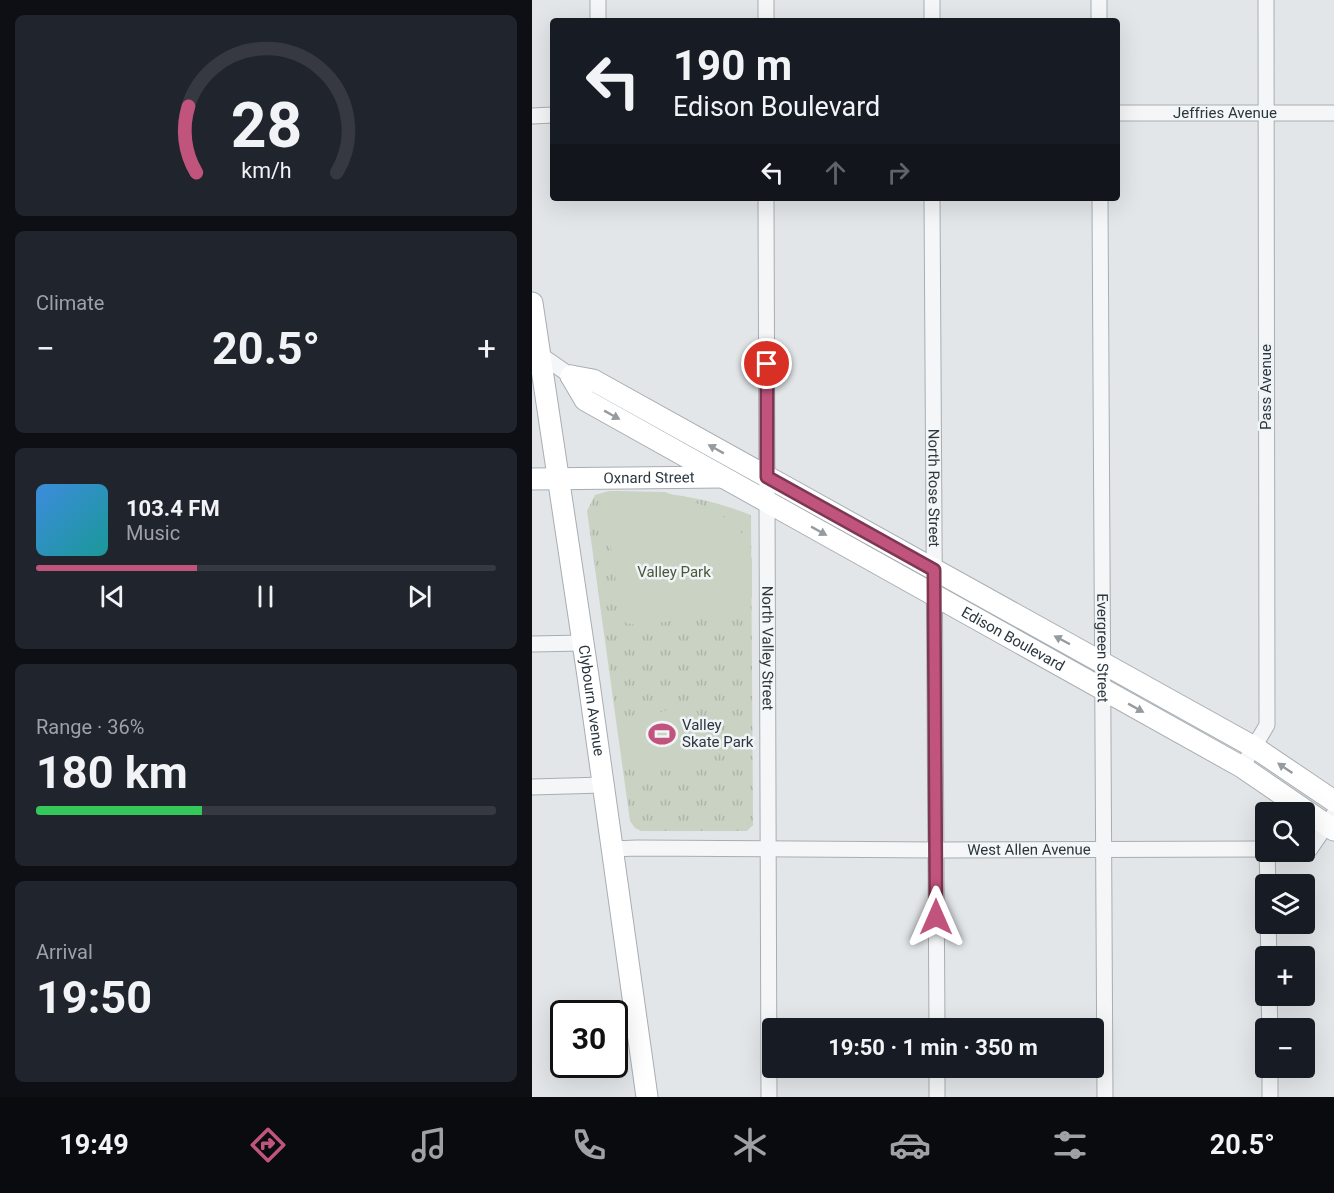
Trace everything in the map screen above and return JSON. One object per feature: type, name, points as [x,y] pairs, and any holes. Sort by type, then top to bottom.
[{"type":"main road","name":"Clybourn Avenue","points":[[532,303],[535,351],[559,479],[647,1097]]},
{"type":"main road","name":"Edison Boulevard","points":[[571,376],[593,380],[1104,662],[1254,747],[1333,801]]},
{"type":"main road","name":"Edison Boulevard","points":[[571,376],[585,400],[1242,767],[1331,823]]},
{"type":"main road","name":"Oxnard Street","points":[[532,479],[767,477]]},
{"type":"street","points":[[598,0],[598,18]]},
{"type":"street","points":[[766,0],[766,18]]},
{"type":"street","points":[[932,0],[932,18]]},
{"type":"street","points":[[1099,0],[1099,18]]},
{"type":"street","name":"Pass Avenue","points":[[1242,767],[1267,725],[1266,0]]},
{"type":"street","name":"Jeffries Avenue","points":[[1120,113],[1333,113]]},
{"type":"street","points":[[532,116],[550,115]]},
{"type":"street","name":"North Valley Street","points":[[766,201],[769,1097]]},
{"type":"street","name":"North Rose Street","points":[[932,201],[937,1018]]},
{"type":"street","name":"Evergreen Street","points":[[1100,201],[1105,1097]]},
{"type":"street","name":"Edison Boulevard","points":[[535,351],[571,376]]},
{"type":"street","points":[[532,644],[583,643]]},
{"type":"street","points":[[532,787],[603,785]]},
{"type":"street","points":[[1315,843],[1331,823]]},
{"type":"street","name":"West Allen Avenue","points":[[612,849],[1104,848],[1255,851]]},
{"type":"street","points":[[937,1078],[937,1097]]},
{"type":"street","points":[[1270,1078],[1270,1097]]},
{"type":"green space","name":"Valley Park","points":[[609,491],[681,496],[715,503],[751,515],[753,825],[747,831],[641,831],[635,828],[630,821],[587,511],[595,495]]},
{"type":"green space","points":[[609,491],[665,492],[716,510],[743,534],[752,559],[752,597],[738,610],[640,626],[626,623],[619,616],[605,508]]},
{"type":"green space","name":"Valley Skate Park","points":[[678,706],[689,707],[696,711],[699,717],[701,733],[697,762],[679,769],[642,770],[624,753],[627,716],[657,720],[659,713]]},
{"type":"place","name":"Valley Skate Park","points":[[662,734]]},
{"type":"route","points":[[767,364],[767,477],[934,570],[936,917]]}]
